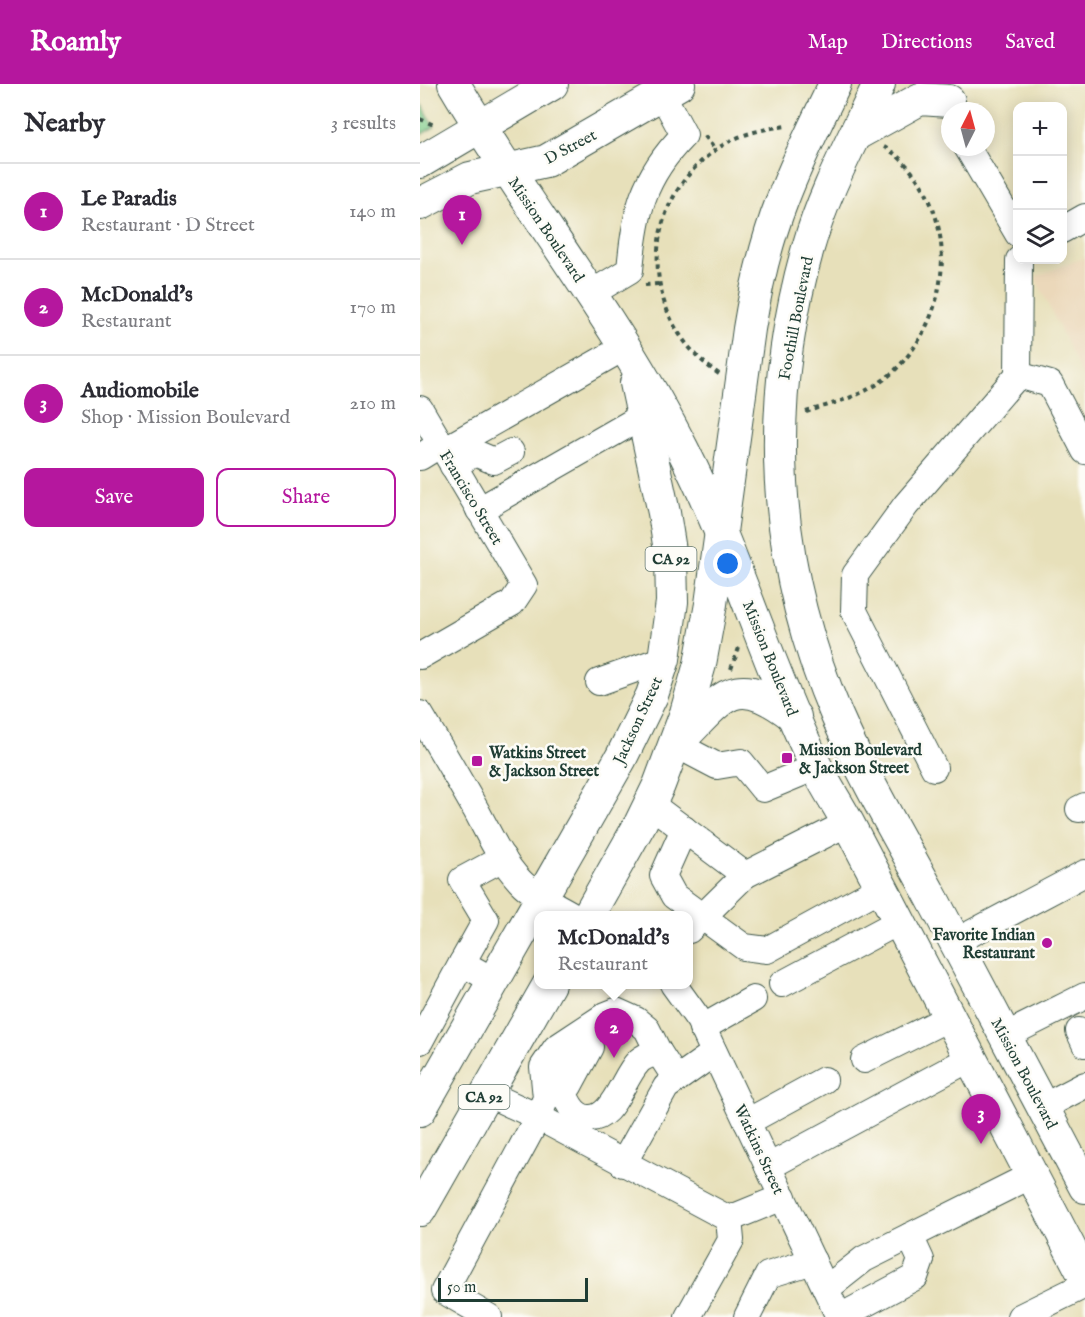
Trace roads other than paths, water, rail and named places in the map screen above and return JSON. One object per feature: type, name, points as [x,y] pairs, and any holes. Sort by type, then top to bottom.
[{"type":"main road","name":"Mission Boulevard","points":[[454,84],[506,169],[628,351],[682,446],[721,531],[816,767],[849,823],[1085,1277]]},
{"type":"main road","points":[[420,162],[552,84]]},
{"type":"main road","points":[[721,531],[749,329],[761,270],[787,187],[835,84]]},
{"type":"main road","name":"Foothill Boulevard","points":[[790,566],[783,518],[779,456],[786,351],[809,245],[827,195],[879,84]]},
{"type":"main road","name":"D Street","points":[[420,204],[470,178],[546,161],[671,89]]},
{"type":"main road","points":[[855,135],[920,99],[952,99]]},
{"type":"main road","name":"Jackson Street","points":[[420,1110],[632,737],[652,695],[664,659],[672,602],[671,557],[664,513],[628,351]]},
{"type":"main road","name":"CA 92","points":[[590,911],[650,804],[675,744],[693,689],[705,639],[721,531]]},
{"type":"main road","name":"Mission Boulevard","points":[[790,566],[811,648],[838,718],[1085,1185]]},
{"type":"main road","points":[[675,744],[724,698],[733,693],[750,692],[765,697],[795,717]]},
{"type":"main road","name":"CA 92","points":[[420,1210],[546,989]]},
{"type":"street","points":[[590,294],[630,270],[640,204],[657,167],[684,135],[671,89]]},
{"type":"street","points":[[972,156],[1013,227]]},
{"type":"street","points":[[1067,227],[1085,217]]},
{"type":"street","points":[[934,768],[854,611],[855,575],[906,505],[1018,375],[1019,264]]},
{"type":"street","points":[[440,454],[628,351]]},
{"type":"street","points":[[1018,375],[1050,384],[1085,451]]},
{"type":"street","name":"Francisco Street","points":[[420,409],[440,454],[479,510],[525,585],[512,603],[420,656]]},
{"type":"street","points":[[479,510],[643,416]]},
{"type":"street","points":[[440,454],[476,453],[494,461],[511,452]]},
{"type":"street","points":[[599,682],[664,659]]},
{"type":"street","points":[[420,714],[503,858],[522,883],[567,911]]},
{"type":"street","points":[[675,744],[717,766],[741,762],[763,789],[816,767]]},
{"type":"street","points":[[650,804],[745,875]]},
{"type":"street","points":[[849,823],[745,875],[695,923],[744,947],[767,950],[882,887]]},
{"type":"street","points":[[684,829],[663,876],[686,911]]},
{"type":"street","points":[[420,1041],[486,920],[462,880],[503,858]]},
{"type":"street","points":[[955,942],[1085,873]]},
{"type":"street","points":[[782,984],[900,921]]},
{"type":"street","points":[[462,963],[494,981]]},
{"type":"street","name":"Watkins Street","points":[[677,989],[699,1020],[839,1317]]},
{"type":"street","points":[[1005,1036],[1085,996]]},
{"type":"street","points":[[702,1028],[753,999]]},
{"type":"street","points":[[489,1317],[444,1291],[538,1117],[546,1098],[543,1067],[556,1048],[606,1015],[616,1011],[636,1020],[647,1029],[676,1079]]},
{"type":"street","points":[[606,1015],[601,1035],[590,1047],[571,1055],[559,1074],[564,1095],[580,1116],[594,1119],[605,1114],[638,1062],[658,1051]]},
{"type":"street","points":[[864,1060],[950,1017]]},
{"type":"street","points":[[420,1048],[447,1063]]},
{"type":"street","points":[[623,1164],[666,1087],[714,1053]]},
{"type":"street","points":[[768,1167],[971,1058]]},
{"type":"street","points":[[747,1122],[824,1080]]},
{"type":"street","points":[[1043,1107],[1085,1084]]},
{"type":"street","points":[[486,1094],[538,1117],[623,1164],[729,1218],[783,1197]]},
{"type":"street","points":[[826,1289],[864,1259],[1032,1174]]},
{"type":"street","points":[[688,1317],[731,1240],[729,1218]]},
{"type":"street","points":[[839,1317],[915,1277],[921,1260],[910,1236]]},
{"type":"street","points":[[747,1317],[768,1275],[813,1261]]},
{"type":"street","points":[[1020,1317],[1085,1285]]},
{"type":"place","name":"Le Paradis","points":[[462,245]]},
{"type":"place","name":"Mission Boulevard & Jackson Street","points":[[787,758]]},
{"type":"place","name":"Watkins Street & Jackson Street","points":[[477,761]]},
{"type":"place","name":"Favorite Indian Restaurant","points":[[1047,943]]},
{"type":"place","name":"McDonald's","points":[[614,1058]]},
{"type":"place","name":"Audiomobile","points":[[981,1144]]}]
